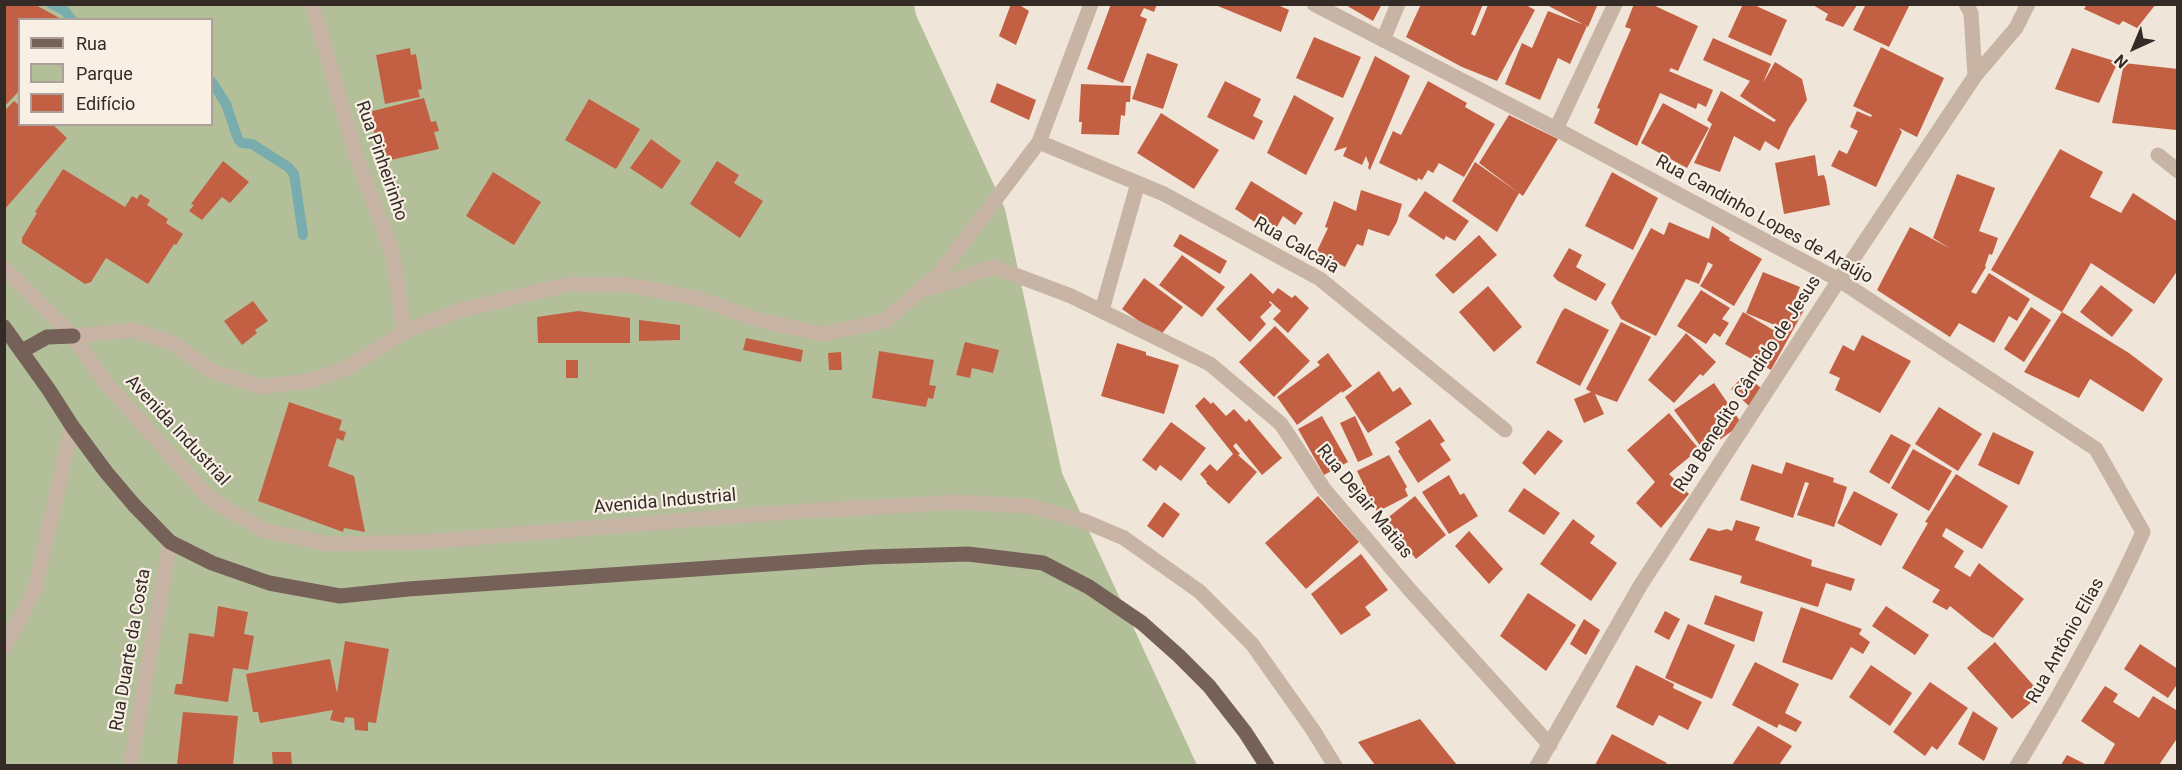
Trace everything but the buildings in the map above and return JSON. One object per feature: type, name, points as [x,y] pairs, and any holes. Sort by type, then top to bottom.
[{"type":"main road","points":[[4,327],[72,426],[134,505],[170,542],[212,563],[268,583],[340,597],[408,589],[869,557],[968,554],[1043,563],[1089,587],[1142,623],[1179,656],[1209,686],[1267,765]]},
{"type":"main road","points":[[22,351],[47,336],[73,336]]},
{"type":"street","name":"Rua Pinheirinho","points":[[312,4],[358,161],[393,254],[404,332]]},
{"type":"street","points":[[73,336],[133,330],[173,343],[210,370],[261,387],[315,380],[351,366],[404,332],[458,311],[570,284],[629,285],[700,299],[758,320],[822,334],[885,321],[940,273],[1039,142],[1091,4]]},
{"type":"street","name":"Rua Candinho Lopes de Araújo","points":[[1314,4],[1556,129],[1839,280],[2096,449],[2143,532]]},
{"type":"street","points":[[1383,40],[1398,4]]},
{"type":"street","points":[[1556,129],[1615,4]]},
{"type":"street","points":[[1966,4],[1971,13],[1975,76]]},
{"type":"street","name":"Rua Benedito Cândido de Jesus","points":[[1537,765],[1640,586],[1975,76],[2016,28],[2028,4]]},
{"type":"street","name":"Rua Calcaia","points":[[1039,142],[1164,194],[1320,279],[1505,430]]},
{"type":"street","points":[[2158,155],[2178,171]]},
{"type":"street","points":[[1102,310],[1138,183]]},
{"type":"street","name":"Rua Dejair Matias","points":[[918,292],[994,267],[1071,296],[1210,364],[1281,424],[1324,489],[1409,589],[1550,745]]},
{"type":"street","name":"Avenida Industrial","points":[[4,268],[73,336],[105,382],[209,498],[263,530],[329,544],[423,542],[758,514],[957,502],[1029,506],[1084,521],[1124,538],[1198,591],[1252,644],[1335,765]]},
{"type":"street","points":[[4,647],[35,589],[72,426]]},
{"type":"street","name":"Rua Antônio Elias","points":[[2017,765],[2057,700],[2114,597],[2143,532]]},
{"type":"street","name":"Rua Duarte da Costa","points":[[130,765],[170,542]]},
{"type":"green space","points":[[4,5],[914,5],[916,15],[1005,209],[1062,473],[1197,765],[5,765]]},
{"type":"waterway","points":[[52,4],[65,11],[70,18]]},
{"type":"waterway","points":[[213,84],[226,104],[238,139],[242,143],[252,144],[288,167],[294,174],[303,235]]}]
